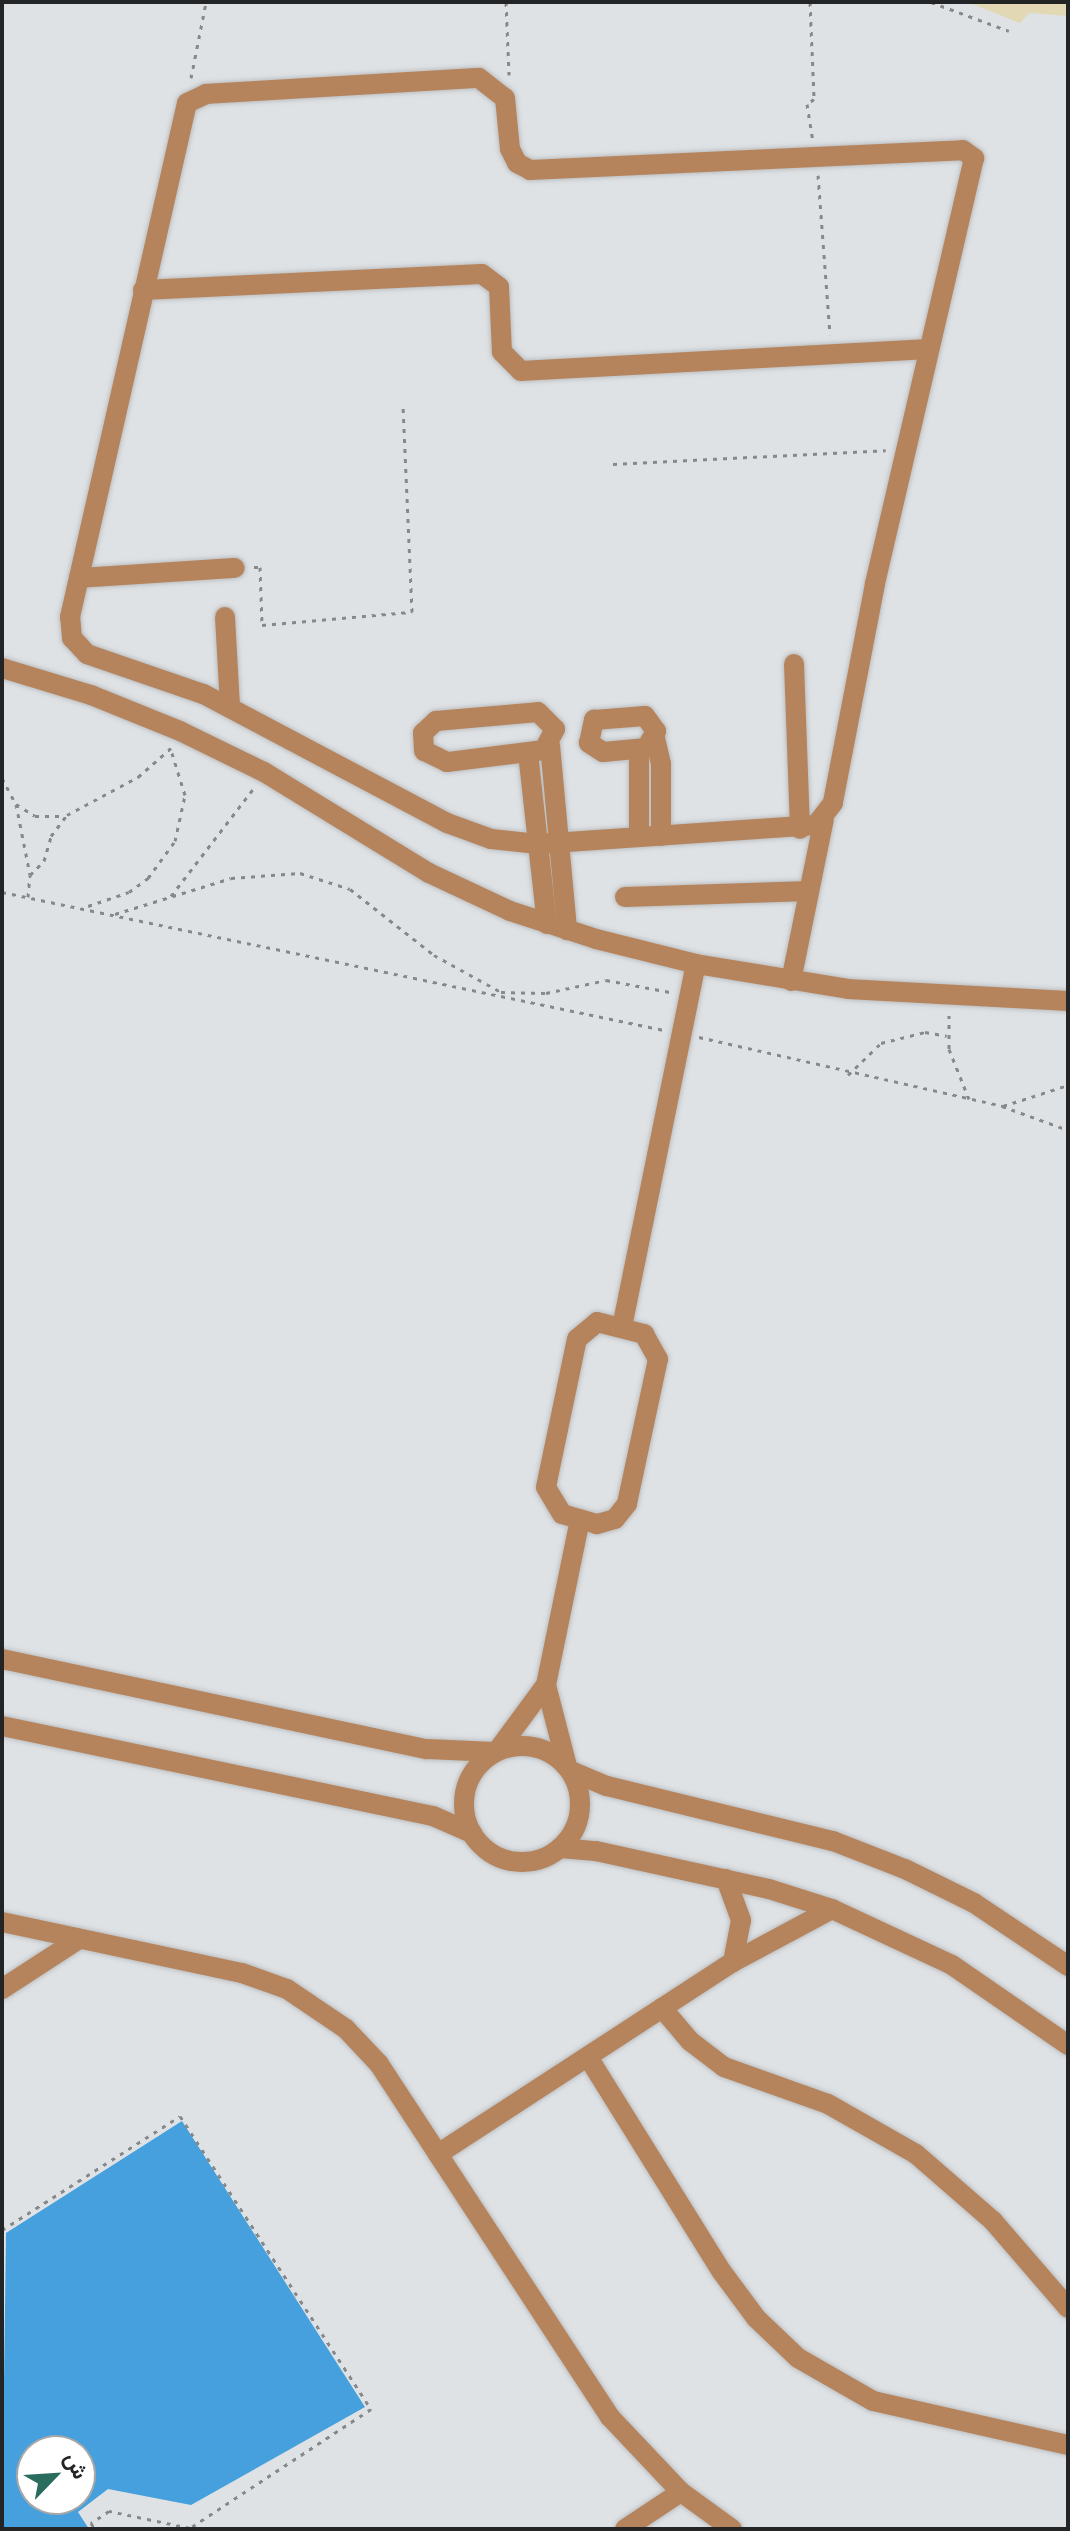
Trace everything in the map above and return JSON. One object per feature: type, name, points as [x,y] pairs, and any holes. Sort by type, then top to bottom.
[{"type":"street","points":[[791,981],[824,819],[833,803],[928,349],[975,163],[968,151],[538,172],[523,168],[513,156],[505,98],[475,77],[192,98],[184,110],[79,578],[69,628],[78,648],[230,707],[447,823],[491,839],[538,844],[800,829],[824,819]]},
{"type":"street","points":[[143,290],[482,274],[499,287],[502,352],[521,371],[928,349]]},
{"type":"street","points":[[79,578],[235,568]]},
{"type":"street","points":[[225,617],[230,707]]},
{"type":"street","points":[[794,664],[800,829]]},
{"type":"street","points":[[2,668],[91,695],[176,740],[264,772],[429,873],[547,924],[696,964],[791,981],[951,998],[1068,1001]]},
{"type":"street","points":[[550,745],[528,753],[437,762],[421,742],[436,721],[538,712],[552,721],[550,745],[567,930]]},
{"type":"street","points":[[639,837],[647,744],[661,764],[661,836]]},
{"type":"street","points":[[528,753],[547,924]]},
{"type":"street","points":[[625,897],[809,891]]},
{"type":"street","points":[[622,1327],[696,964]]},
{"type":"street","points":[[597,1322],[644,1334],[658,1359],[622,1513],[606,1523],[580,1519],[562,1514],[548,1498],[550,1461],[577,1339],[597,1322]]},
{"type":"street","points":[[472,1833],[464,1811],[466,1787],[477,1767],[497,1751],[546,1685],[580,1519]]},
{"type":"street","points":[[2,1659],[427,1749],[497,1751],[536,1747],[569,1769],[607,1786],[833,1841],[905,1869],[974,1903],[1068,1966]]},
{"type":"street","points":[[2,1726],[433,1816],[472,1833],[489,1851],[512,1862],[546,1858],[560,1848],[580,1812],[546,1685]]},
{"type":"street","points":[[560,1848],[726,1879],[832,1909],[952,1965],[1068,2045]]},
{"type":"street","points":[[726,1879],[741,1920],[733,1962]]},
{"type":"street","points":[[438,2154],[733,1962],[832,1909]]},
{"type":"street","points":[[2,1922],[242,1973],[308,2000],[363,2046],[438,2154],[589,2390],[681,2492],[732,2529]]},
{"type":"street","points":[[2,1989],[79,1939]]},
{"type":"street","points":[[662,2008],[690,2041],[724,2067],[828,2104],[916,2154],[993,2221],[1068,2308]]},
{"type":"street","points":[[588,2057],[722,2272],[756,2318],[798,2358],[873,2401],[1068,2445]]},
{"type":"street","points":[[625,2529],[681,2492]]},
{"type":"path","points":[[192,98],[206,2]]},
{"type":"path","points":[[505,98],[510,71],[506,2]]},
{"type":"path","points":[[931,2],[1009,31]]},
{"type":"path","points":[[235,568],[260,567],[262,625],[412,612],[403,407]]},
{"type":"path","points":[[613,464],[906,449]]},
{"type":"path","points":[[16,804],[46,818],[67,815],[138,777],[176,740]]},
{"type":"path","points":[[84,906],[129,892],[164,861],[175,841],[185,795],[176,740]]},
{"type":"path","points":[[171,896],[264,772]]},
{"type":"path","points":[[2,778],[16,804],[30,875],[28,897]]},
{"type":"path","points":[[30,875],[44,861],[51,836],[67,815]]},
{"type":"path","points":[[112,915],[247,875],[300,873],[350,889],[434,955],[501,992],[546,993],[606,980],[690,996]]},
{"type":"path","points":[[2,892],[84,906],[112,915],[683,1033],[848,1075],[1002,1106],[1068,1130]]},
{"type":"path","points":[[951,998],[947,1036],[969,1099]]},
{"type":"path","points":[[848,1075],[872,1050],[902,1035],[947,1036]]},
{"type":"path","points":[[1002,1106],[1068,1085]]},
{"type":"path","points":[[2,2230],[180,2116],[371,2409],[190,2528],[109,2511],[91,2523],[95,2529]]},
{"type":"sand","points":[[967,2],[1068,2],[1068,16],[1029,13],[1020,23]]},
{"type":"water","points":[[182,2121],[365,2407],[191,2505],[108,2489],[96,2498],[96,2435],[16,2435],[16,2515],[80,2515],[89,2529],[2,2529],[6,2233]]}]
